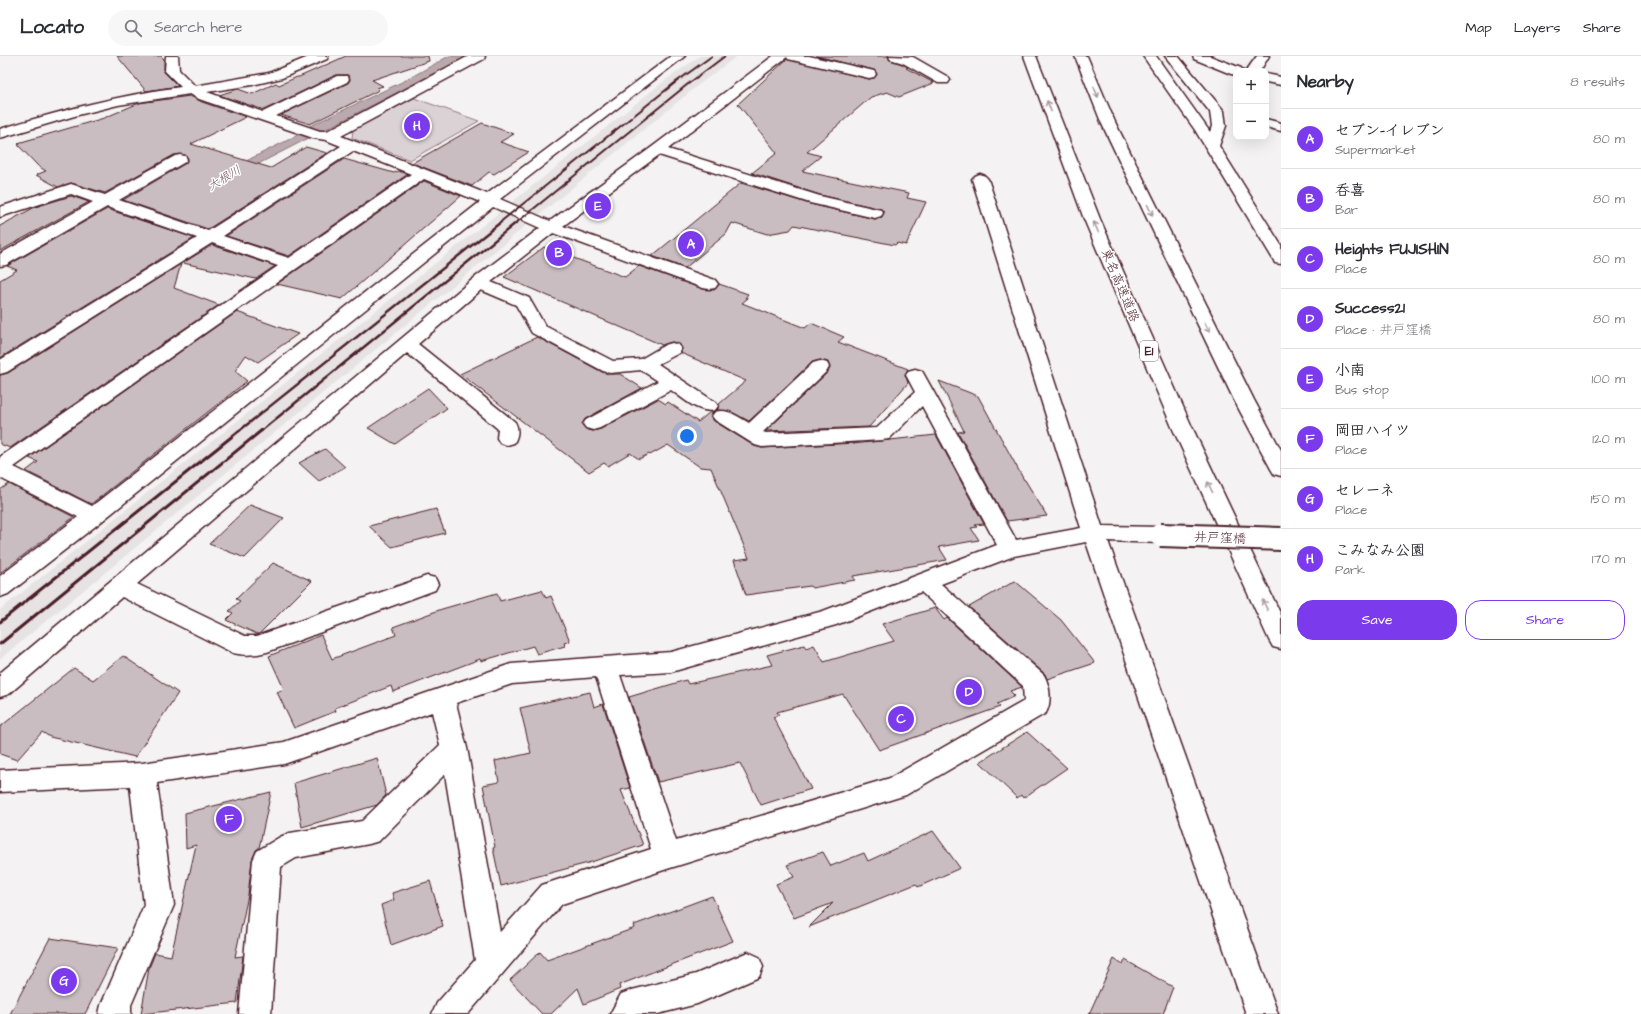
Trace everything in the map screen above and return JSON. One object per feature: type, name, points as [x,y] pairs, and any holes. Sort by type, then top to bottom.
[{"type":"main road","points":[[172,56],[172,71],[192,90],[204,96],[351,146],[490,200],[551,227],[708,284]]},
{"type":"main road","points":[[0,134],[65,114],[117,102],[240,84],[273,77],[322,56]]},
{"type":"main road","points":[[324,136],[480,56]]},
{"type":"main road","points":[[0,588],[94,516],[490,200],[679,56]]},
{"type":"main road","points":[[0,687],[479,283],[551,227],[657,150],[781,56]]},
{"type":"main road","points":[[792,56],[869,74]]},
{"type":"main road","points":[[894,56],[908,60],[943,80]]},
{"type":"main road","name":"東名高速道路","points":[[1030,56],[1092,219],[1182,427],[1281,640]]},
{"type":"main road","points":[[1081,56],[1108,122],[1174,259],[1244,400],[1281,469]]},
{"type":"main road","points":[[1149,56],[1212,146],[1281,259]]},
{"type":"main road","points":[[1171,56],[1223,113],[1212,146]]},
{"type":"main road","points":[[1200,56],[1233,70]]},
{"type":"main road","points":[[1255,68],[1262,56]]},
{"type":"main road","points":[[265,116],[342,79]]},
{"type":"main road","points":[[1269,79],[1281,82]]},
{"type":"main road","points":[[1269,124],[1281,126]]},
{"type":"main road","points":[[0,368],[210,237],[351,146]]},
{"type":"main road","points":[[657,150],[816,200],[875,213]]},
{"type":"main road","points":[[0,262],[180,159]]},
{"type":"main road","points":[[94,516],[0,468],[423,173]]},
{"type":"main road","points":[[980,179],[1094,533],[1262,1014]]},
{"type":"main road","points":[[0,212],[71,189],[292,265]]},
{"type":"main road","points":[[479,283],[523,302],[538,329],[610,368],[645,364],[672,349]]},
{"type":"main road","points":[[407,344],[508,427],[507,438]]},
{"type":"main road","points":[[645,364],[715,411],[762,440],[882,434],[924,394]]},
{"type":"main road","points":[[750,433],[820,367]]},
{"type":"main road","points":[[915,376],[1010,549]]},
{"type":"main road","points":[[593,424],[672,382]]},
{"type":"main road","name":"井戸窪橋","points":[[0,781],[142,774],[284,753],[511,674],[671,662],[828,619],[925,583],[1010,549],[1094,533],[1281,539]]},
{"type":"main road","points":[[448,1014],[552,894],[667,856],[897,788],[1037,706],[1035,682],[925,583]]},
{"type":"main road","points":[[120,586],[242,646],[258,645],[427,584]]},
{"type":"main road","points":[[605,666],[667,856]]},
{"type":"main road","points":[[442,699],[454,748],[491,964]]},
{"type":"main road","points":[[255,1014],[267,860],[290,846],[369,832],[454,748]]},
{"type":"main road","points":[[115,1014],[116,1005],[159,905],[142,774]]},
{"type":"main road","points":[[626,1014],[632,1005],[697,989],[748,967]]},
{"type":"shaded area","points":[[700,56],[737,56],[697,86],[534,219],[0,659],[0,610],[663,82]]},
{"type":"shaded area","points":[[414,98],[479,121],[410,160],[352,138],[353,130]]},
{"type":"water","name":"大根川","points":[[449,56],[468,56],[262,162],[0,319],[0,305],[234,167],[300,134],[310,126],[406,80]]},
{"type":"building","points":[[117,56],[161,56],[164,59],[164,72],[178,86],[146,91]]},
{"type":"building","points":[[346,56],[428,56],[429,61],[372,80],[383,86],[377,88],[379,90],[310,124],[281,115],[348,83],[350,80],[348,75],[336,75],[264,110],[219,95],[238,89],[252,94],[276,83],[279,85],[299,77]]},
{"type":"building","points":[[816,56],[888,56],[890,60],[908,67],[906,68],[934,83],[899,97],[887,92],[871,97],[807,152],[821,156],[802,171],[909,193],[907,198],[926,202],[906,245],[897,243],[895,245],[794,225],[790,230],[767,234],[732,223],[726,234],[685,268],[652,256],[741,183],[810,204],[875,219],[882,217],[884,212],[881,209],[820,195],[752,173],[777,153],[738,104],[787,59],[869,79],[874,78],[877,75],[874,70]]},
{"type":"building","points":[[190,96],[202,102],[246,117],[191,144],[271,168],[306,147],[327,153],[208,229],[123,200],[186,163],[188,158],[185,155],[174,155],[105,193],[71,183],[58,187],[36,175],[46,171],[38,166],[18,145],[20,144],[18,143],[104,118],[139,103]]},
{"type":"building","points":[[482,123],[514,134],[500,142],[529,152],[494,174],[489,172],[472,186],[412,163]]},
{"type":"building","points":[[344,159],[394,173],[398,171],[408,174],[289,256],[226,236]]},
{"type":"building","points":[[424,181],[461,196],[342,299],[277,284]]},
{"type":"building","points":[[71,196],[89,202],[0,251],[0,226],[35,207]]},
{"type":"building","points":[[107,209],[194,238],[0,358],[0,280],[17,270],[7,266]]},
{"type":"building","points":[[212,245],[275,266],[256,279],[183,263]]},
{"type":"building","points":[[544,247],[625,277],[639,266],[703,289],[715,289],[719,284],[748,294],[745,298],[748,298],[742,303],[805,328],[811,323],[844,337],[838,342],[908,369],[905,374],[908,383],[869,427],[766,431],[828,372],[830,368],[828,362],[820,360],[812,362],[749,421],[729,411],[717,410],[720,406],[719,404],[746,381],[681,353],[682,348],[679,344],[672,342],[662,345],[504,277]]},
{"type":"building","points":[[181,264],[174,288],[219,305],[10,448],[0,444],[0,375],[8,373]]},
{"type":"building","points":[[237,312],[298,334],[258,362],[246,355],[235,371],[247,381],[91,504],[26,471],[38,462],[29,458]]},
{"type":"building","points":[[537,337],[602,372],[620,374],[642,388],[585,419],[582,425],[586,429],[593,431],[601,429],[658,399],[666,404],[668,402],[698,422],[710,412],[713,412],[710,416],[714,421],[754,446],[762,448],[855,443],[853,444],[936,435],[984,524],[975,525],[977,527],[971,528],[979,540],[939,547],[947,560],[853,576],[855,580],[812,588],[810,586],[746,595],[734,560],[749,558],[711,468],[700,467],[668,445],[639,459],[630,453],[608,466],[604,463],[589,472],[460,374]]},
{"type":"building","points":[[939,381],[978,396],[1024,480],[1047,516],[1007,521],[958,432],[964,431]]},
{"type":"building","points":[[428,388],[447,408],[395,444],[368,428]]},
{"type":"building","points":[[325,449],[345,467],[319,481],[299,463]]},
{"type":"building","points":[[9,484],[74,517],[0,573],[0,490]]},
{"type":"building","points":[[250,505],[284,518],[245,558],[209,544]]},
{"type":"building","points":[[436,509],[445,533],[392,547],[369,526]]},
{"type":"building","points":[[273,563],[312,581],[259,634],[226,620],[233,613],[229,611],[240,601],[236,599]]},
{"type":"building","points":[[1015,581],[1061,620],[1095,663],[1047,679],[1045,674],[969,607]]},
{"type":"building","points":[[542,590],[546,598],[551,596],[570,641],[564,643],[565,646],[537,654],[533,646],[481,661],[480,659],[393,692],[391,686],[335,708],[336,711],[294,728],[277,692],[284,689],[269,656],[321,635],[332,659],[396,635],[393,627],[442,609],[497,593],[500,601]]},
{"type":"building","points":[[935,608],[944,620],[947,618],[1022,687],[1010,691],[1015,696],[997,704],[1000,707],[879,750],[843,694],[777,712],[779,715],[773,717],[811,789],[761,805],[740,763],[658,782],[629,697],[686,680],[688,684],[772,665],[767,655],[804,645],[806,648],[814,645],[824,662],[894,641],[882,624]]},
{"type":"building","points":[[123,656],[178,693],[135,757],[50,737],[42,732],[17,760],[0,754],[0,727],[74,668],[93,680]]},
{"type":"building","points":[[590,692],[594,707],[603,704],[630,788],[621,790],[643,845],[588,863],[501,886],[493,848],[495,847],[483,785],[499,782],[495,761],[531,753],[520,708]]},
{"type":"building","points":[[1027,732],[1067,768],[1023,798],[1021,795],[1017,798],[980,762]]},
{"type":"building","points":[[377,758],[386,795],[377,805],[302,827],[294,783]]},
{"type":"building","points":[[271,792],[259,848],[256,850],[252,860],[248,895],[235,957],[243,956],[237,1003],[141,1014],[149,968],[155,953],[171,956],[196,845],[186,848],[185,813]]},
{"type":"building","points":[[933,831],[960,868],[918,887],[916,884],[809,927],[833,903],[794,918],[776,884],[794,877],[787,865],[823,852],[831,866],[864,853],[868,861]]},
{"type":"building","points":[[430,881],[443,926],[391,945],[381,905],[394,900],[392,893]]},
{"type":"building","points":[[712,896],[733,941],[619,985],[620,989],[584,1004],[578,988],[551,1014],[542,1014],[510,980],[540,952],[547,960],[635,928],[634,925]]},
{"type":"building","points":[[50,938],[118,948],[85,1014],[10,1014]]},
{"type":"building","points":[[1114,959],[1123,965],[1125,960],[1173,987],[1163,1014],[1089,1014]]},
{"type":"railway","points":[[499,223],[676,82],[712,56]]},
{"type":"railway","points":[[516,223],[688,84],[725,56]]},
{"type":"railway","points":[[239,431],[501,222]]},
{"type":"railway","points":[[261,431],[517,222]]},
{"type":"railway","points":[[0,622],[240,430]]},
{"type":"railway","points":[[0,644],[262,430]]},
{"type":"place","name":"こみなみ公園","points":[[417,126]]},
{"type":"place","name":"小南","points":[[598,206]]},
{"type":"place","name":"セブン-イレブン","points":[[691,244]]},
{"type":"place","name":"呑喜","points":[[559,253]]},
{"type":"place","name":"Success21","points":[[969,692]]},
{"type":"place","name":"Heights FUJISHIN","points":[[901,719]]},
{"type":"place","name":"岡田ハイツ","points":[[229,819]]},
{"type":"place","name":"セレーネ","points":[[64,981]]}]
